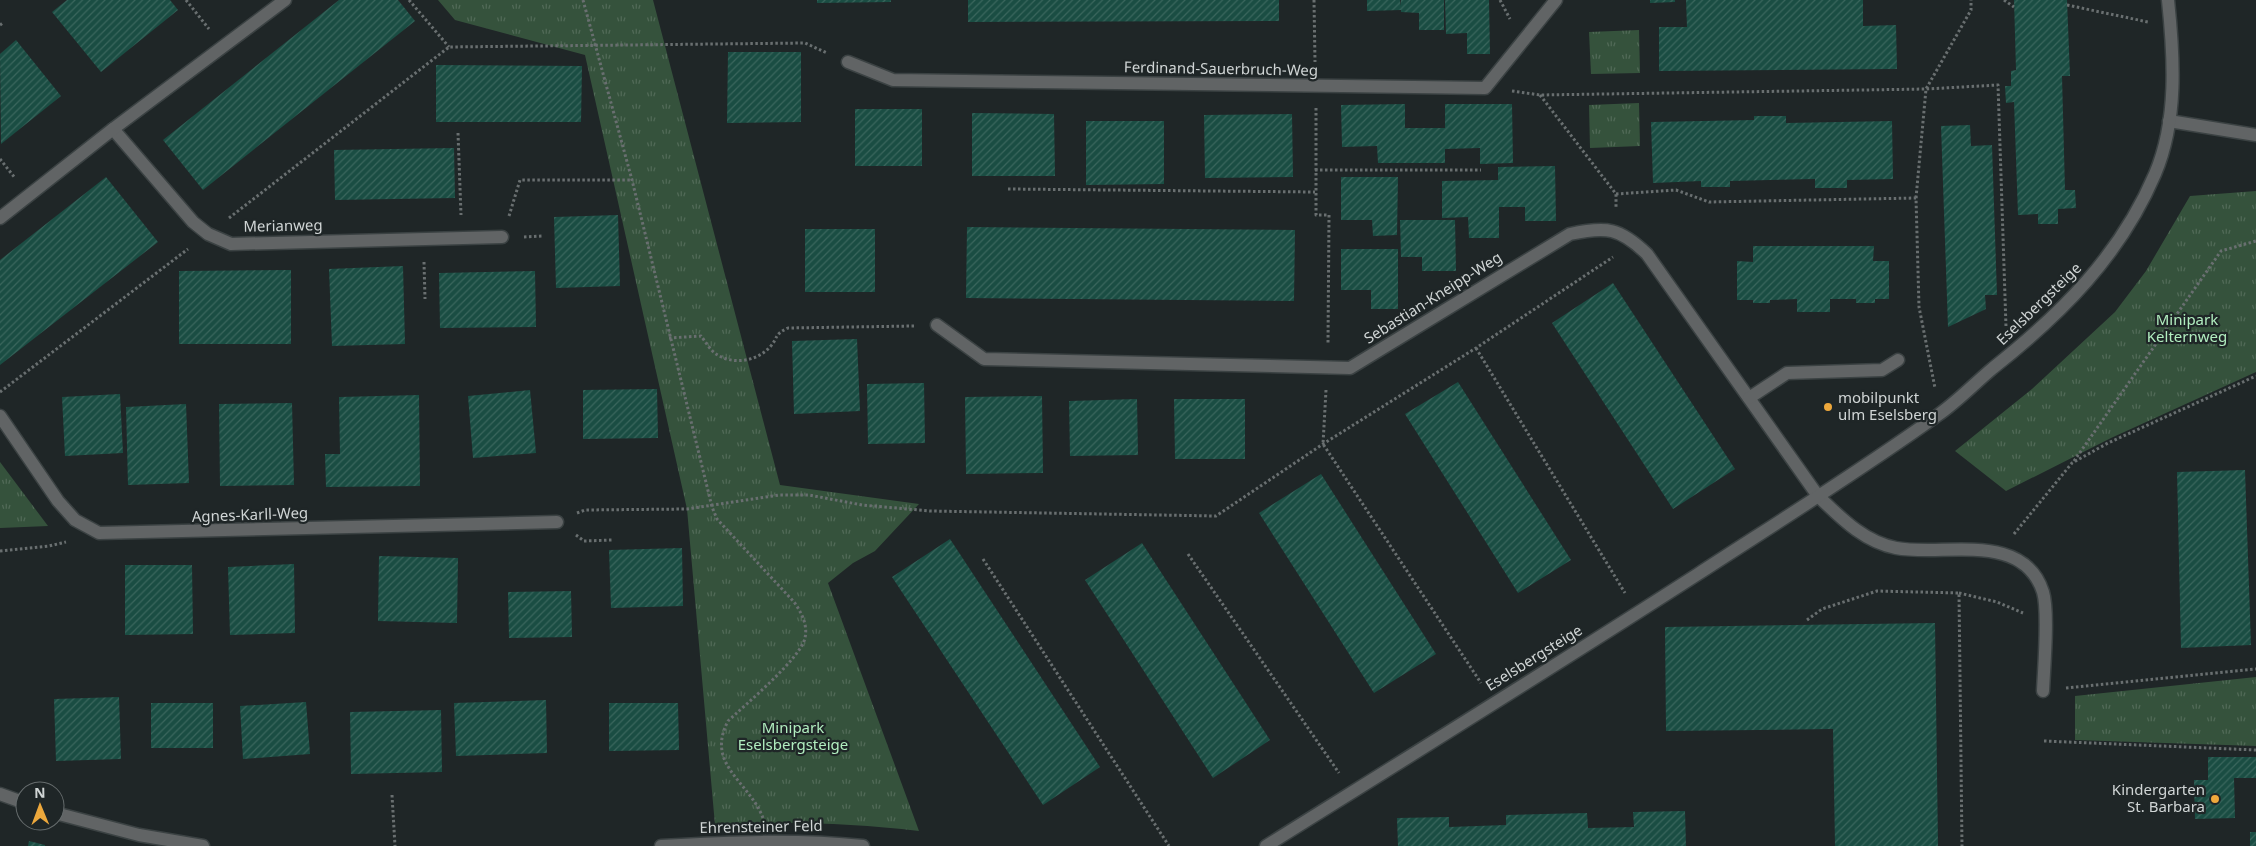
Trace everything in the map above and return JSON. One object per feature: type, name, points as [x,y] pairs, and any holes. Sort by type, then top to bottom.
[{"type":"street","points":[[0,218],[113,129],[285,0]]},
{"type":"street","points":[[1485,88],[1556,0]]},
{"type":"street","name":"Eselsbergsteige","points":[[1266,846],[1637,613],[1818,496],[1940,413],[2007,358],[2085,286],[2113,249],[2155,175],[2164,148],[2169,121],[2173,68],[2168,0]]},
{"type":"street","name":"Ferdinand-Sauerbruch-Weg","points":[[848,62],[893,80],[1485,88]]},
{"type":"street","points":[[2169,121],[2256,135]]},
{"type":"street","name":"Merianweg","points":[[113,129],[193,222],[208,234],[231,244],[502,237]]},
{"type":"street","name":"Sebastian-Kneipp-Weg","points":[[937,325],[984,359],[1350,368],[1570,234],[1594,229],[1617,231],[1631,239],[1647,254],[1818,496]]},
{"type":"street","points":[[1750,398],[1787,373],[1882,370],[1898,360]]},
{"type":"street","name":"Agnes-Karll-Weg","points":[[0,416],[58,501],[75,520],[99,533],[557,522]]},
{"type":"street","points":[[1818,496],[1847,524],[1862,534],[1896,548],[2000,552],[2028,566],[2043,592],[2045,623],[2043,691]]},
{"type":"street","points":[[0,794],[15,799]]},
{"type":"street","points":[[65,816],[139,834],[203,846]]},
{"type":"street","name":"Ehrensteiner Feld","points":[[660,846],[766,840],[815,841],[863,846]]},
{"type":"path","points":[[186,0],[193,9]]},
{"type":"path","points":[[409,0],[450,47]]},
{"type":"path","points":[[583,0],[632,180],[669,338],[712,507],[717,519],[794,602],[802,614],[805,625],[806,637],[794,657],[728,721],[721,734],[722,754],[730,771],[754,800],[762,816],[766,840]]},
{"type":"path","points":[[1940,413],[1919,308],[1916,198],[1926,89],[1971,10],[1970,0]]},
{"type":"path","points":[[2004,0],[2014,7]]},
{"type":"path","points":[[2067,5],[2171,26]]},
{"type":"path","points":[[0,25],[4,22]]},
{"type":"path","points":[[0,392],[450,47],[805,42],[848,62]]},
{"type":"path","points":[[1485,88],[1540,95],[1926,89],[1998,85],[2007,358]]},
{"type":"path","points":[[1540,95],[1616,194],[1676,190],[1709,202],[1916,198]]},
{"type":"path","points":[[458,133],[462,238]]},
{"type":"path","points":[[0,159],[3,163]]},
{"type":"path","points":[[1315,170],[1481,170]]},
{"type":"path","points":[[502,237],[520,180],[632,180]]},
{"type":"path","points":[[1008,189],[1315,192]]},
{"type":"path","points":[[423,239],[425,298]]},
{"type":"path","points":[[557,522],[585,510],[712,507],[780,495],[809,495],[862,505],[930,511],[1216,516],[1323,444],[1476,348],[1607,262],[1631,239]]},
{"type":"path","points":[[2000,552],[2072,463],[2221,251],[2256,241]]},
{"type":"path","points":[[669,338],[701,336],[715,354],[735,362],[758,356],[770,347],[777,333],[788,328],[937,325]]},
{"type":"path","points":[[1476,348],[1637,613]]},
{"type":"path","points":[[2072,463],[2108,443],[2256,376]]},
{"type":"path","points":[[557,522],[584,541],[612,540]]},
{"type":"path","points":[[0,551],[49,546],[99,533]]},
{"type":"path","points":[[1188,554],[1352,792]]},
{"type":"path","points":[[983,559],[1169,846]]},
{"type":"path","points":[[1807,620],[1822,609],[1877,591],[1959,593],[1997,602],[2045,623]]},
{"type":"path","points":[[1959,593],[1962,846]]},
{"type":"path","points":[[2043,691],[2256,669]]},
{"type":"path","points":[[2044,741],[2256,750]]},
{"type":"path","points":[[392,795],[395,846]]},
{"type":"green space","name":"Minipark Eselsbergsteige","points":[[438,0],[653,0],[780,485],[919,504],[875,551],[853,563],[828,583],[919,831],[817,824],[715,825],[687,509],[585,55],[455,20]]},
{"type":"green space","points":[[1639,30],[1640,73],[1591,74],[1589,32]]},
{"type":"green space","points":[[1639,103],[1640,146],[1590,148],[1589,105]]},
{"type":"green space","name":"Minipark Kelternweg","points":[[2256,191],[2256,372],[2111,438],[2006,491],[1955,451],[2032,389],[2115,312],[2146,271],[2190,196]]},
{"type":"green space","points":[[0,462],[48,526],[0,528]]},
{"type":"green space","points":[[2256,677],[2256,746],[2075,740],[2075,696]]},
{"type":"building","points":[[67,0],[170,0],[178,10],[101,72],[52,12]]},
{"type":"building","points":[[339,0],[398,0],[415,21],[203,190],[163,140]]},
{"type":"building","points":[[817,0],[891,0],[891,2],[817,3]]},
{"type":"building","points":[[968,0],[1279,0],[1279,21],[968,22]]},
{"type":"building","points":[[1367,0],[1400,0],[1400,6],[1401,0],[1444,0],[1444,30],[1419,30],[1419,13],[1401,12],[1401,10],[1367,11]]},
{"type":"building","points":[[1445,0],[1489,0],[1490,54],[1467,54],[1467,33],[1446,34]]},
{"type":"building","points":[[1650,0],[1675,0],[1675,2],[1650,3]]},
{"type":"building","points":[[1686,0],[1863,0],[1863,26],[1896,25],[1897,69],[1659,71],[1659,27],[1687,27]]},
{"type":"building","points":[[2014,0],[2067,0],[2070,76],[2062,76],[2065,190],[2075,190],[2076,208],[2058,209],[2058,224],[2038,224],[2038,214],[2018,215],[2014,102],[2006,103],[2005,86],[2011,86],[2011,71],[2016,70]]},
{"type":"building","points":[[16,40],[61,96],[1,144],[0,54]]},
{"type":"building","points":[[728,52],[801,52],[801,122],[727,123]]},
{"type":"building","points":[[436,65],[582,66],[581,122],[436,122]]},
{"type":"building","points":[[1405,104],[1405,128],[1445,128],[1445,104],[1512,104],[1513,163],[1480,164],[1480,148],[1445,149],[1445,163],[1378,163],[1377,146],[1342,147],[1341,105]]},
{"type":"building","points":[[855,109],[922,109],[922,166],[855,166]]},
{"type":"building","points":[[972,113],[1054,114],[1055,176],[972,176]]},
{"type":"building","points":[[1292,114],[1293,177],[1205,178],[1204,115]]},
{"type":"building","points":[[1754,116],[1786,116],[1786,123],[1892,121],[1893,179],[1847,180],[1847,188],[1815,188],[1815,179],[1730,181],[1730,187],[1701,187],[1701,181],[1653,183],[1651,122],[1754,120]]},
{"type":"building","points":[[1086,121],[1164,121],[1164,184],[1086,185]]},
{"type":"building","points":[[1970,125],[1971,146],[1992,145],[1997,295],[1985,295],[1986,309],[1948,327],[1941,126]]},
{"type":"building","points":[[454,148],[455,198],[335,200],[334,150]]},
{"type":"building","points":[[1555,166],[1556,221],[1525,221],[1525,207],[1499,207],[1499,238],[1469,238],[1468,217],[1442,218],[1442,181],[1498,180],[1498,167]]},
{"type":"building","points":[[106,177],[158,242],[0,365],[0,260]]},
{"type":"building","points":[[1341,177],[1398,177],[1397,235],[1373,236],[1372,220],[1341,220]]},
{"type":"building","points":[[618,215],[620,286],[556,288],[554,217]]},
{"type":"building","points":[[1400,220],[1455,220],[1456,271],[1422,271],[1422,257],[1401,257]]},
{"type":"building","points":[[967,227],[1295,230],[1294,301],[966,298]]},
{"type":"building","points":[[805,229],[875,229],[875,292],[805,292]]},
{"type":"building","points":[[1753,246],[1874,246],[1873,261],[1889,261],[1889,299],[1875,299],[1875,303],[1856,303],[1856,299],[1830,299],[1830,312],[1797,312],[1797,299],[1770,300],[1770,303],[1753,303],[1753,300],[1737,300],[1737,261],[1753,262]]},
{"type":"building","points":[[1341,249],[1398,249],[1398,309],[1371,309],[1371,290],[1341,290]]},
{"type":"building","points":[[403,266],[405,344],[332,346],[329,269]]},
{"type":"building","points":[[291,270],[291,344],[179,344],[179,271]]},
{"type":"building","points":[[535,271],[536,327],[440,328],[439,273]]},
{"type":"building","points":[[1613,283],[1735,469],[1673,509],[1552,323]]},
{"type":"building","points":[[857,339],[860,411],[794,414],[792,341]]},
{"type":"building","points":[[1458,382],[1571,560],[1518,593],[1405,414]]},
{"type":"building","points":[[924,383],[925,443],[868,444],[867,384]]},
{"type":"building","points":[[657,389],[658,438],[583,439],[583,390]]},
{"type":"building","points":[[530,390],[536,453],[473,458],[468,396]]},
{"type":"building","points":[[120,394],[123,453],[65,456],[62,397]]},
{"type":"building","points":[[419,395],[420,486],[326,487],[325,454],[340,454],[339,397]]},
{"type":"building","points":[[1042,396],[1043,473],[966,474],[965,397]]},
{"type":"building","points":[[1137,399],[1138,455],[1070,456],[1069,401]]},
{"type":"building","points":[[1174,399],[1245,399],[1245,459],[1175,459]]},
{"type":"building","points":[[292,403],[294,485],[220,486],[219,404]]},
{"type":"building","points":[[186,404],[189,483],[128,485],[126,407]]},
{"type":"building","points":[[2245,470],[2251,645],[2181,648],[2177,472]]},
{"type":"building","points":[[1321,474],[1436,654],[1374,693],[1259,513]]},
{"type":"building","points":[[950,539],[1100,767],[1043,805],[892,577]]},
{"type":"building","points":[[1142,543],[1270,740],[1213,778],[1085,580]]},
{"type":"building","points":[[682,548],[683,606],[611,608],[609,550]]},
{"type":"building","points":[[379,556],[458,558],[457,623],[378,621]]},
{"type":"building","points":[[294,564],[295,633],[230,635],[228,567]]},
{"type":"building","points":[[125,565],[192,565],[193,634],[125,635]]},
{"type":"building","points":[[571,591],[572,637],[509,638],[508,592]]},
{"type":"building","points":[[1935,623],[1938,846],[1835,846],[1833,729],[1666,731],[1665,627]]},
{"type":"building","points":[[119,697],[121,759],[56,761],[54,699]]},
{"type":"building","points":[[546,700],[547,753],[456,756],[454,703]]},
{"type":"building","points":[[306,702],[310,754],[243,759],[240,706]]},
{"type":"building","points":[[151,703],[213,703],[213,748],[151,748]]},
{"type":"building","points":[[609,703],[678,703],[679,750],[609,751]]},
{"type":"building","points":[[441,710],[442,772],[351,774],[350,712]]},
{"type":"building","name":"Kindergarten St. Barbara","points":[[2208,757],[2256,757],[2256,778],[2234,778],[2235,818],[2195,819],[2194,780],[2208,780]]},
{"type":"building","points":[[1685,811],[1686,846],[1398,846],[1397,818],[1449,817],[1449,827],[1506,825],[1506,815],[1587,813],[1588,828],[1634,827],[1633,812]]},
{"type":"building","points":[[2250,832],[2256,832],[2256,846],[2250,846]]},
{"type":"building","points":[[29,841],[45,845],[45,846],[28,846]]},
{"type":"place","name":"mobilpunkt ulm Eselsberg","points":[[1828,407]]},
{"type":"place","name":"Kindergarten St. Barbara","points":[[2215,799]]}]
